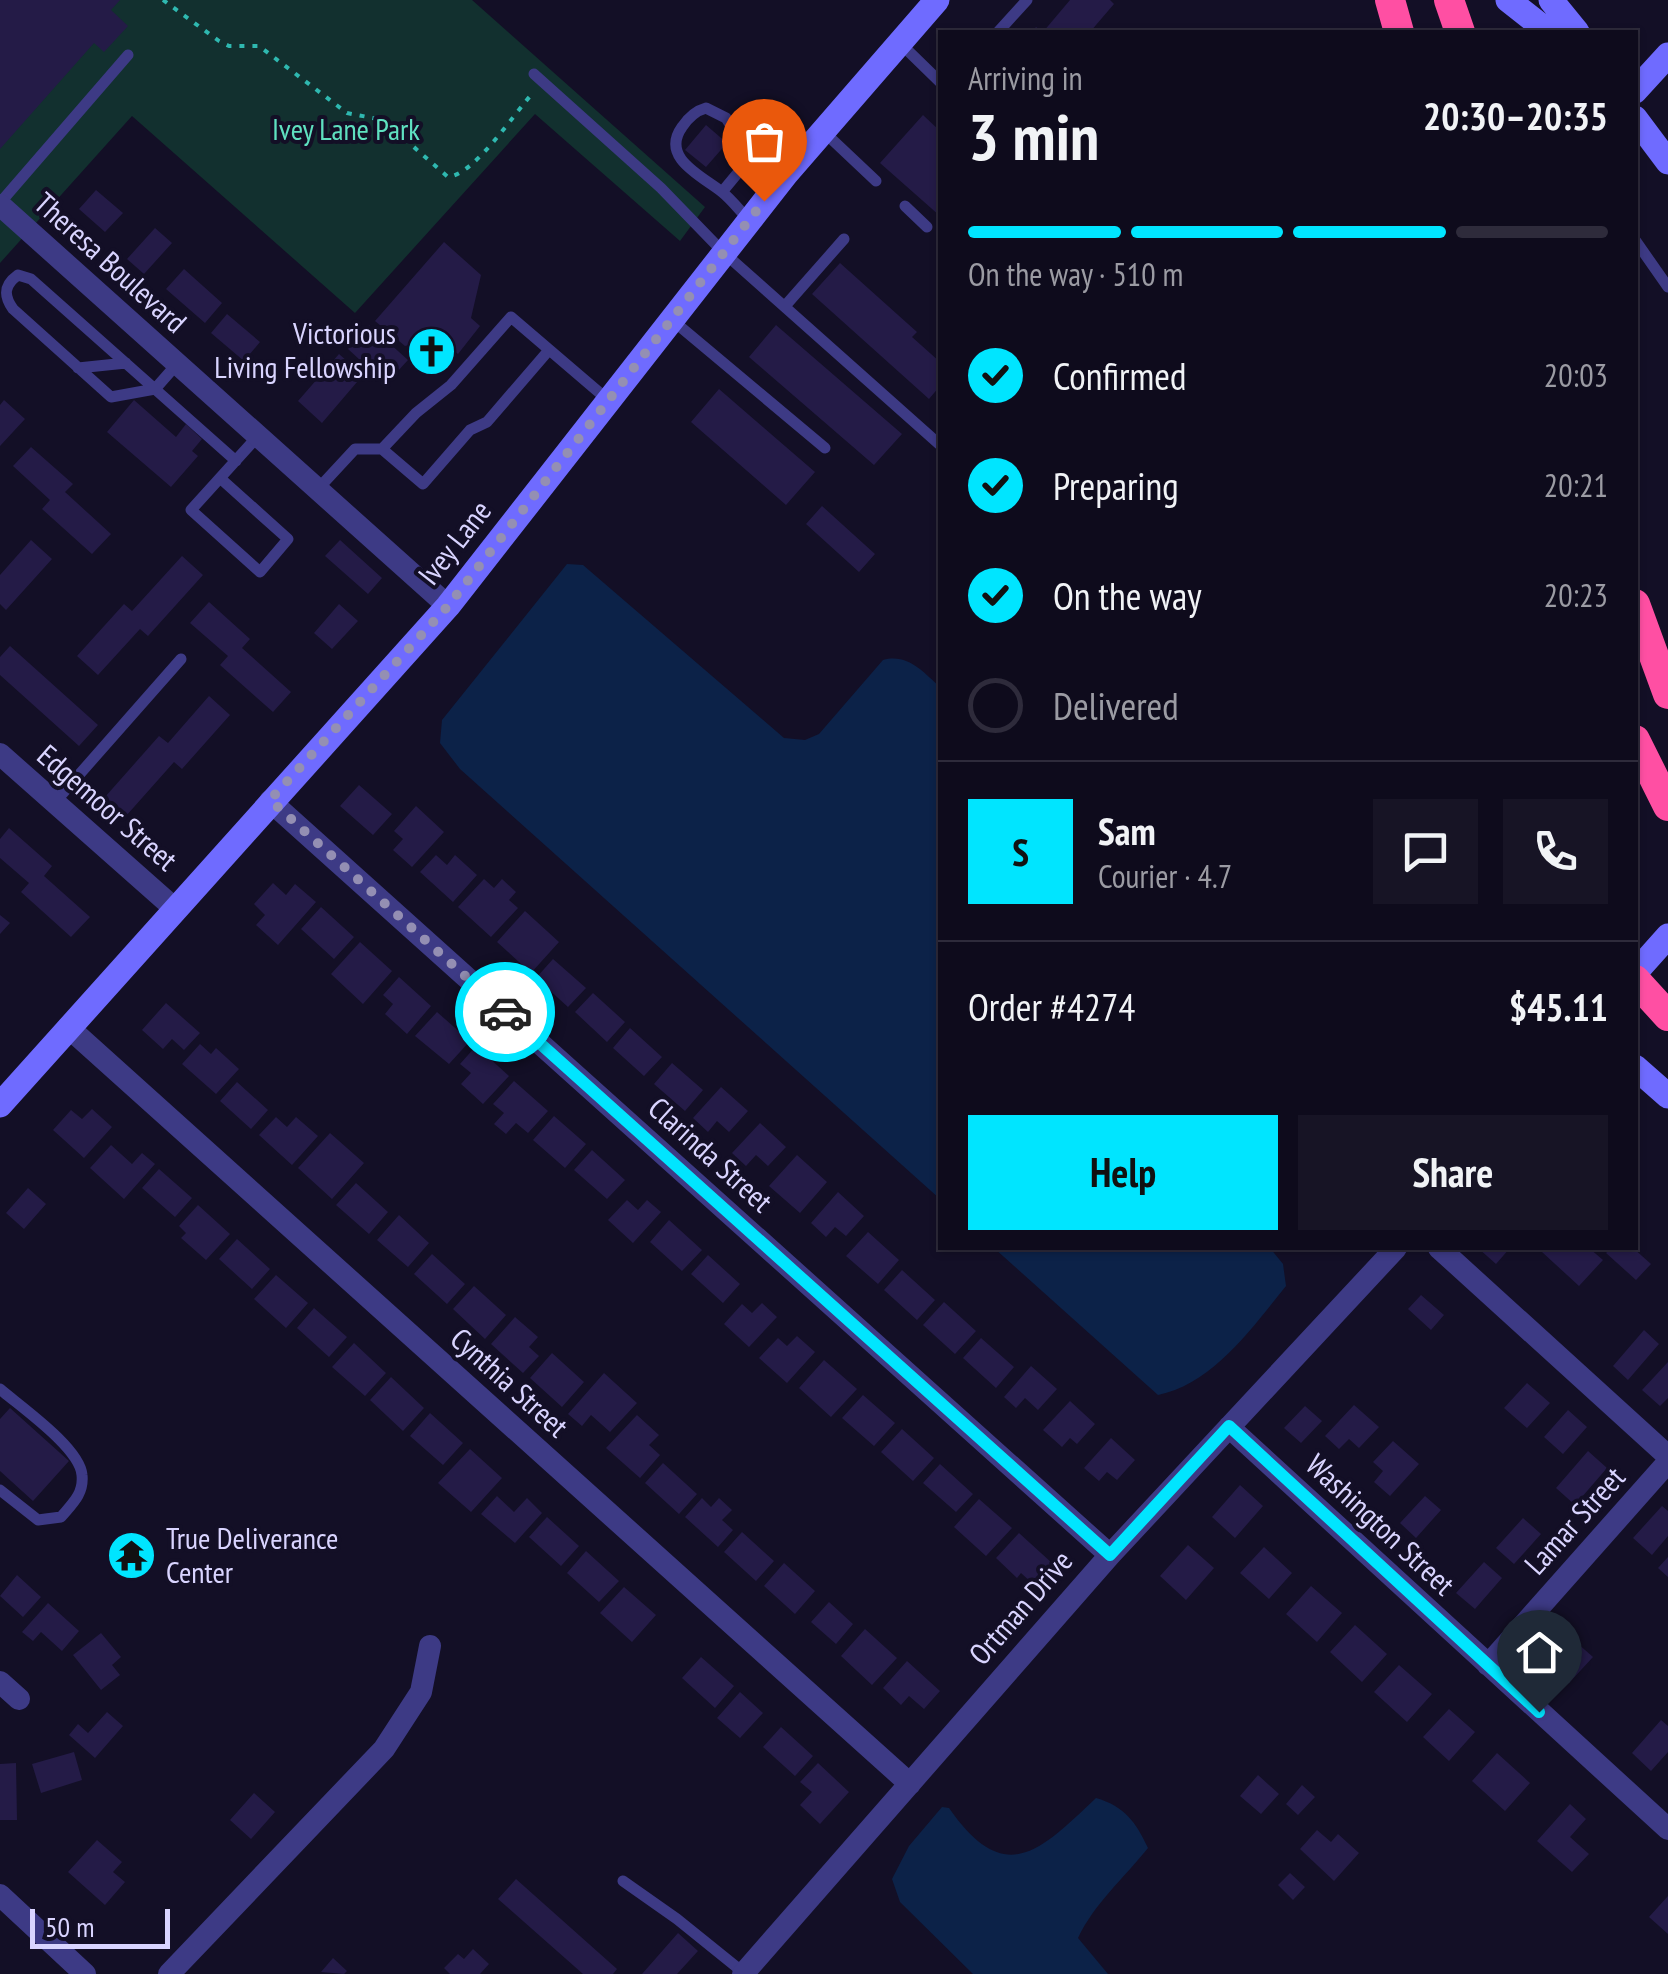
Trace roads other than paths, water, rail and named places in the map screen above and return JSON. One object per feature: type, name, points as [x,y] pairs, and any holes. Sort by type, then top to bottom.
[{"type":"highway","points":[[1390,0],[1398,30]]},
{"type":"highway","points":[[1638,612],[1668,694]]},
{"type":"highway","points":[[1638,746],[1668,806]]},
{"type":"highway","points":[[1638,980],[1668,1016]]},
{"type":"street","name":"Ivey Lane","points":[[0,1105],[448,606],[723,252],[937,0]]},
{"type":"street","points":[[1508,0],[1546,30]]},
{"type":"street","points":[[1551,0],[1574,30]]},
{"type":"street","points":[[1638,88],[1668,55]]},
{"type":"street","points":[[1638,122],[1668,162]]},
{"type":"street","name":"Theresa Boulevard","points":[[0,204],[448,606]]},
{"type":"street","name":"Edgemoor Street","points":[[0,754],[174,908]]},
{"type":"street","name":"Clarinda Street","points":[[270,800],[1110,1555]]},
{"type":"street","points":[[1638,972],[1668,936]]},
{"type":"street","name":"Cynthia Street","points":[[68,1028],[910,1784]]},
{"type":"street","points":[[1638,1070],[1668,1096]]},
{"type":"street","name":"Ortman Drive","points":[[743,1973],[1110,1555],[1394,1250]]},
{"type":"street","points":[[1441,1250],[1668,1459]]},
{"type":"street","name":"Washington Street","points":[[1229,1426],[1668,1829]]},
{"type":"street","name":"Lamar Street","points":[[1488,1665],[1668,1459]]},
{"type":"street","points":[[169,1974],[384,1750],[421,1692],[430,1646]]},
{"type":"street","points":[[0,1682],[19,1699]]},
{"type":"street","points":[[0,1895],[85,1974]]},
{"type":"lane","points":[[1000,30],[1027,0]]},
{"type":"lane","points":[[900,43],[938,80]]},
{"type":"lane","points":[[0,204],[128,55]]},
{"type":"lane","points":[[534,74],[662,188],[723,252],[938,443]]},
{"type":"lane","points":[[749,220],[722,192],[682,162],[676,148],[679,130],[696,110],[706,108],[726,118],[751,156],[780,182]]},
{"type":"lane","points":[[823,131],[876,181]]},
{"type":"lane","points":[[722,192],[751,156]]},
{"type":"lane","points":[[904,206],[927,227]]},
{"type":"lane","points":[[785,306],[844,238]]},
{"type":"lane","points":[[1638,244],[1668,287]]},
{"type":"lane","points":[[177,364],[156,389],[111,397],[12,309],[6,300],[10,281],[18,276],[31,279],[156,389],[236,460]]},
{"type":"lane","points":[[382,448],[451,384],[511,316],[608,400]]},
{"type":"lane","points":[[672,319],[826,448]]},
{"type":"lane","points":[[318,490],[355,448],[382,448],[423,484],[470,430],[486,422],[550,350]]},
{"type":"lane","points":[[78,368],[126,363]]},
{"type":"lane","points":[[220,478],[288,540],[260,572],[191,510],[258,436]]},
{"type":"lane","points":[[55,802],[181,659]]},
{"type":"lane","points":[[0,1389],[68,1448],[83,1473],[79,1496],[61,1517],[38,1520],[0,1490]]},
{"type":"lane","points":[[623,1881],[678,1919],[743,1973]]},
{"type":"water","points":[[567,564],[583,565],[784,738],[805,740],[819,734],[883,660],[908,662],[938,685],[938,1197],[460,769],[440,743],[442,720]]},
{"type":"water","points":[[996,1250],[1272,1250],[1283,1264],[1286,1286],[1214,1367],[1178,1389],[1158,1395]]},
{"type":"water","points":[[1096,1798],[1128,1816],[1148,1848],[1101,1902],[1078,1938],[1108,1974],[973,1974],[900,1902],[892,1879],[909,1846],[942,1807],[949,1808],[969,1833],[988,1848],[1005,1854],[1039,1846]]},
{"type":"place","name":"Victorious Living Fellowship","points":[[431,351]]},
{"type":"place","name":"True Deliverance Center","points":[[131,1556]]},
{"type":"park label","name":"Ivey Lane Park","points":[[346,130]]}]
